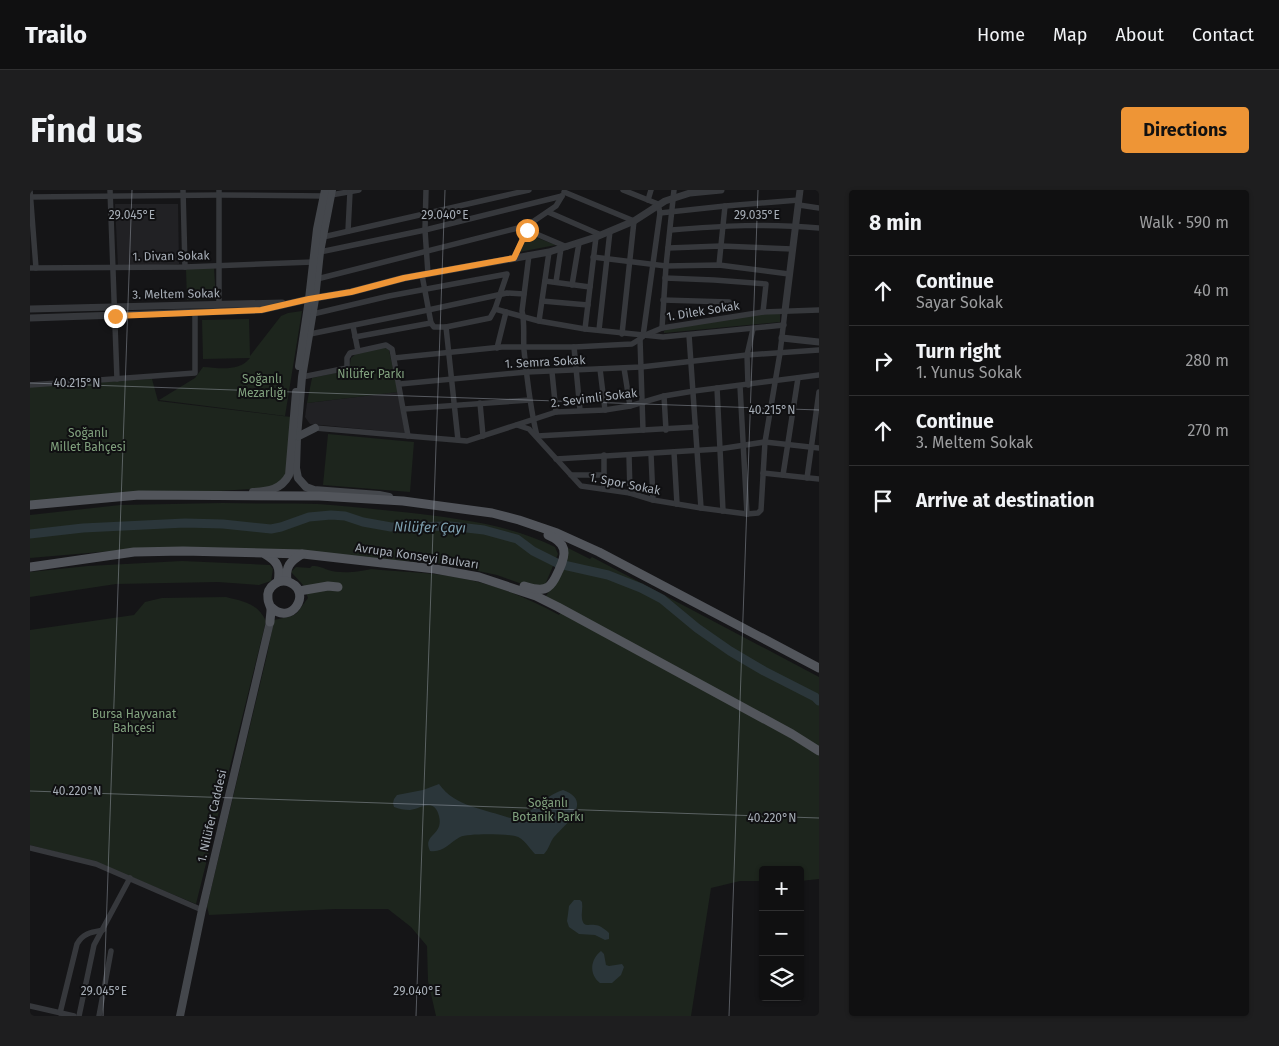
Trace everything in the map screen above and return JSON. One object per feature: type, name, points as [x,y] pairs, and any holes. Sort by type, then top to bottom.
[{"type":"main road","points":[[219,495],[255,492],[280,487],[286,482],[289,475],[295,436],[297,375],[317,279],[328,193]]},
{"type":"main road","points":[[296,420],[313,314],[312,262],[328,193]]},
{"type":"main road","points":[[296,420],[315,428]]},
{"type":"main road","points":[[295,436],[315,428]]},
{"type":"main road","points":[[295,436],[298,478],[306,487],[322,491],[379,495],[403,501]]},
{"type":"main road","points":[[30,505],[139,495],[319,496],[403,501],[447,506],[510,517],[557,533],[599,552],[819,668]]},
{"type":"main road","points":[[30,509],[80,500]]},
{"type":"main road","points":[[410,567],[445,566],[470,570],[534,589],[547,588],[554,581],[564,560],[563,545],[557,539],[529,528],[447,506]]},
{"type":"main road","name":"Avrupa Konseyi Bulvarı","points":[[30,567],[134,552],[262,552],[303,554],[458,572],[480,577],[536,596],[792,734],[819,751]]},
{"type":"main road","points":[[262,552],[278,564],[283,582]]},
{"type":"main road","points":[[283,582],[289,563],[303,554]]},
{"type":"main road","points":[[30,562],[84,559]]},
{"type":"main road","points":[[270,622],[280,613],[294,610],[298,604],[299,595],[294,585],[283,582],[270,588],[268,592],[268,602],[271,607],[280,613]]},
{"type":"main road","points":[[270,622],[271,607]]},
{"type":"main road","name":"1. Nilüfer Caddesi","points":[[180,1016],[202,910],[270,622]]},
{"type":"street","points":[[30,190],[33,268]]},
{"type":"street","points":[[31,197],[110,193],[328,193],[359,190]]},
{"type":"street","points":[[313,314],[388,296],[424,290],[506,274],[501,294],[490,318],[446,327],[434,327],[431,323],[424,290],[426,190]]},
{"type":"street","points":[[323,237],[529,190]]},
{"type":"street","points":[[623,190],[658,204],[660,213],[642,338],[643,430]]},
{"type":"street","points":[[648,200],[651,190]]},
{"type":"street","points":[[662,328],[674,190]]},
{"type":"street","name":"3. Meltem Sokak","points":[[30,318],[261,310],[351,292],[404,278],[549,252],[579,243],[634,221],[658,204],[673,198],[691,192],[721,190]]},
{"type":"street","points":[[800,190],[784,325],[776,380],[768,416],[763,473],[819,479]]},
{"type":"street","points":[[218,304],[220,192]]},
{"type":"street","points":[[348,231],[350,192]]},
{"type":"street","points":[[110,193],[117,380]]},
{"type":"street","points":[[184,193],[185,267]]},
{"type":"street","points":[[514,258],[531,223],[556,206],[564,193]]},
{"type":"street","points":[[320,252],[425,230],[564,193],[634,221],[622,334]]},
{"type":"street","points":[[660,213],[725,206],[799,203],[819,208]]},
{"type":"street","points":[[719,265],[725,206]]},
{"type":"street","points":[[548,212],[598,236],[585,329]]},
{"type":"street","points":[[671,230],[723,226],[796,226],[819,228]]},
{"type":"street","points":[[317,279],[518,228],[527,230],[564,248],[556,282]]},
{"type":"street","points":[[599,330],[610,231]]},
{"type":"street","points":[[572,285],[579,243]]},
{"type":"street","points":[[668,248],[721,246],[792,249]]},
{"type":"street","points":[[539,320],[549,252]]},
{"type":"street","points":[[529,255],[522,310],[524,348],[532,418],[537,436],[696,427]]},
{"type":"street","points":[[594,257],[666,266],[719,265],[790,274]]},
{"type":"street","name":"1. Divan Sokak","points":[[33,268],[185,267],[312,262]]},
{"type":"street","points":[[665,278],[766,284],[763,312]]},
{"type":"street","points":[[545,281],[590,287]]},
{"type":"street","points":[[310,334],[501,294],[524,294]]},
{"type":"street","points":[[663,300],[729,302]]},
{"type":"street","points":[[542,301],[588,305]]},
{"type":"street","name":"3. Meltem Sokak","points":[[30,309],[262,302],[292,303]]},
{"type":"street","points":[[495,309],[523,317],[642,338]]},
{"type":"street","name":"1. Dilek Sokak","points":[[642,338],[662,328],[763,312],[819,310]]},
{"type":"street","points":[[497,348],[506,312]]},
{"type":"street","points":[[30,385],[195,374],[196,313]]},
{"type":"street","points":[[355,337],[431,323]]},
{"type":"street","name":"1. Dilek Sokak","points":[[642,338],[784,325]]},
{"type":"street","points":[[353,326],[358,351]]},
{"type":"street","points":[[446,327],[458,440]]},
{"type":"street","points":[[748,384],[747,355],[753,329]]},
{"type":"street","points":[[689,335],[701,508]]},
{"type":"street","points":[[394,358],[497,348],[574,348],[632,344],[642,338]]},
{"type":"street","points":[[782,338],[819,342]]},
{"type":"street","points":[[302,377],[347,368],[347,358],[350,353],[386,345],[392,349],[400,384],[408,436]]},
{"type":"street","points":[[574,348],[580,410]]},
{"type":"street","name":"1. Semra Sokak","points":[[400,384],[527,372],[641,367],[747,355],[819,350]]},
{"type":"street","points":[[624,368],[630,406]]},
{"type":"street","points":[[600,369],[605,410]]},
{"type":"street","points":[[552,372],[556,412]]},
{"type":"street","name":"2. Sevimli Sokak","points":[[315,428],[467,442],[532,418],[556,412],[605,410],[630,406],[664,396],[819,374]]},
{"type":"street","points":[[783,475],[798,378]]},
{"type":"street","points":[[740,386],[747,514]]},
{"type":"street","points":[[717,388],[723,511]]},
{"type":"street","points":[[807,478],[819,392]]},
{"type":"street","points":[[664,396],[666,430]]},
{"type":"street","points":[[404,409],[530,400]]},
{"type":"street","points":[[480,403],[483,436]]},
{"type":"street","name":"1. Spor Sokak","points":[[517,425],[529,429],[537,436],[581,486],[630,493],[654,500],[701,508],[754,514],[760,510],[763,473]]},
{"type":"street","points":[[556,459],[697,451],[765,442],[819,448]]},
{"type":"street","points":[[674,452],[677,504]]},
{"type":"street","points":[[651,454],[654,500]]},
{"type":"street","points":[[604,455],[604,489]]},
{"type":"street","points":[[629,455],[630,493]]},
{"type":"street","points":[[571,475],[604,475]]},
{"type":"street","points":[[30,848],[96,864],[202,910]]},
{"type":"street","points":[[79,1016],[94,945],[130,878]]},
{"type":"street","points":[[60,1013],[77,944],[81,937],[87,933],[103,930]]},
{"type":"street","points":[[99,1016],[111,951]]},
{"type":"street","points":[[30,1006],[70,1016]]},
{"type":"shaded area","points":[[115,204],[178,204],[179,264],[118,267]]},
{"type":"shaded area","points":[[398,392],[405,433],[310,424],[305,417],[307,403]]},
{"type":"shaded area","points":[[439,784],[453,798],[471,806],[510,818],[524,814],[550,796],[563,790],[572,795],[576,800],[577,806],[575,813],[554,837],[544,854],[535,854],[518,837],[496,834],[460,837],[442,849],[430,851],[429,841],[439,828],[440,823],[437,810],[431,805],[410,810],[402,809],[394,807],[393,803],[397,795],[423,790]]},
{"type":"shaded area","points":[[574,900],[582,902],[584,924],[597,925],[603,928],[609,933],[609,939],[605,940],[595,935],[579,934],[569,927],[567,921],[569,906]]},
{"type":"shaded area","points":[[601,951],[604,954],[606,965],[622,964],[624,967],[621,975],[612,983],[600,983],[594,975],[593,963]]},
{"type":"green space","points":[[527,234],[556,245],[519,252]]},
{"type":"green space","points":[[214,268],[216,299],[187,300],[186,270],[184,269]]},
{"type":"green space","name":"Soğanlı Mezarlığı","points":[[302,311],[285,416],[159,400],[195,378],[203,367],[235,367],[250,358],[203,359],[202,320],[249,319],[250,356],[281,316]]},
{"type":"green space","points":[[780,313],[780,322],[664,333],[667,329],[745,316]]},
{"type":"green space","name":"Nilüfer Parkı","points":[[384,347],[389,350],[398,392],[307,403],[312,378],[349,370],[351,358],[357,353]]},
{"type":"green space","name":"Soğanlı Millet Bahçesi","points":[[152,379],[158,401],[291,417],[286,477],[279,484],[267,488],[30,502],[30,385]]},
{"type":"green space","points":[[328,434],[414,442],[410,492],[323,485]]},
{"type":"green space","points":[[318,504],[449,518],[521,533],[555,547],[558,554],[545,585],[536,589],[497,575],[445,564],[303,553],[135,549],[30,558],[30,515],[120,505]]},
{"type":"green space","points":[[568,548],[590,559],[592,557],[819,677],[819,748],[545,597],[557,581]]},
{"type":"green space","points":[[182,561],[270,565],[273,569],[271,581],[259,585],[218,582],[116,584],[30,597],[30,572],[88,566]]},
{"type":"green space","name":"Soğanlı Botanik Parkı","points":[[312,566],[319,567],[338,572],[355,572],[371,569],[444,575],[482,583],[508,592],[534,602],[559,615],[561,612],[779,731],[819,755],[819,879],[804,881],[804,866],[759,866],[759,881],[740,881],[711,888],[691,1016],[436,1016],[428,981],[427,946],[411,927],[388,909],[336,909],[209,915],[207,906],[274,620],[297,613],[308,598],[304,586],[291,572],[296,567],[310,568]]},
{"type":"green space","name":"Bursa Hayvanat Bahçesi","points":[[226,597],[250,604],[259,610],[266,621],[196,904],[95,862],[30,845],[30,630],[134,615],[145,602],[162,598]]},
{"type":"waterway","name":"Nilüfer Çayı","points":[[30,534],[83,528],[185,523],[223,524],[271,529],[309,517],[331,515],[345,516],[363,522],[391,527],[450,526],[484,530],[517,539],[533,551],[559,564],[608,575],[641,588],[662,599],[697,628],[730,651],[815,697],[819,701]]},
{"type":"route","points":[[115,316],[261,310],[351,292],[404,278],[514,258],[527,230]]}]
